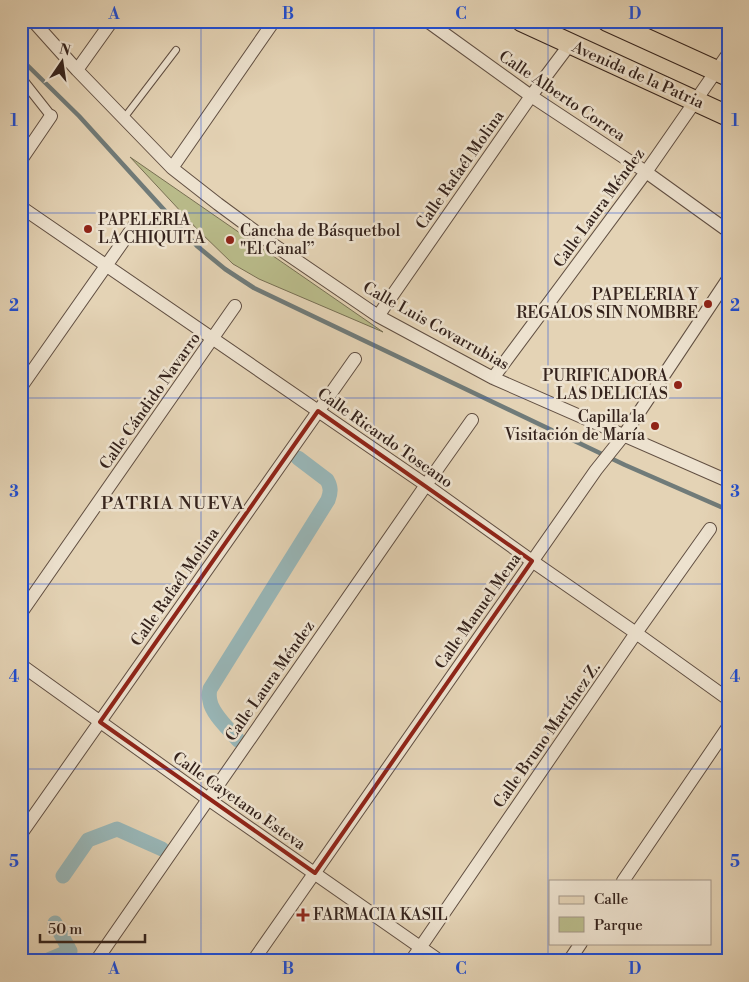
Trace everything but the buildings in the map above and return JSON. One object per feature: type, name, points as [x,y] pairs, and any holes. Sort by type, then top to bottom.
[{"type":"main road","name":"Avenida de la Patria","points":[[521,21],[728,116]]},
{"type":"main road","points":[[607,21],[724,67]]},
{"type":"street","name":"Calle Luis Covarrubias","points":[[32,21],[172,168],[271,243],[378,316],[493,378],[622,437],[728,481]]},
{"type":"street","points":[[77,70],[112,21]]},
{"type":"street","points":[[172,168],[274,21]]},
{"type":"street","name":"Calle Alberto Correa","points":[[427,21],[444,26],[531,96],[646,172],[728,230]]},
{"type":"street","name":"Calle Rafaél Molina","points":[[378,316],[531,96],[570,44]]},
{"type":"street","name":"Calle Laura Méndez","points":[[493,378],[646,172],[695,101],[724,67]]},
{"type":"street","points":[[21,78],[51,116],[21,160]]},
{"type":"street","name":"Calle Ricardo Toscano","points":[[21,207],[426,485],[728,699]]},
{"type":"street","points":[[21,388],[134,226]]},
{"type":"street","name":"Calle Manuel Mena","points":[[254,961],[532,561],[596,470],[622,437],[728,280]]},
{"type":"street","name":"Calle Cándido Navarro","points":[[21,613],[236,306]]},
{"type":"street","name":"Calle Rafaél Molina","points":[[21,834],[355,359]]},
{"type":"street","name":"Calle Laura Méndez","points":[[96,961],[472,420]]},
{"type":"street","name":"Calle Bruno Martínez Z.","points":[[411,961],[710,528]]},
{"type":"street","name":"Calle Cayetano Esteva","points":[[21,665],[208,799],[440,961]]},
{"type":"street","points":[[624,880],[728,727]]},
{"type":"street","points":[[569,961],[579,944]]},
{"type":"lane","points":[[124,118],[176,50]]},
{"type":"highlighted area","points":[[318,411],[532,561],[315,873],[100,722]]},
{"type":"green space","points":[[130,157],[383,332],[259,279],[233,264],[198,230]]},
{"type":"waterway","points":[[21,59],[79,116],[197,246],[225,269],[254,288],[625,465],[728,510]]},
{"type":"waterway","points":[[238,740],[211,706],[210,689],[330,494],[327,480],[298,458]]},
{"type":"waterway","points":[[63,876],[88,840],[117,829],[162,849]]},
{"type":"waterway","points":[[46,961],[70,951],[55,923]]},
{"type":"place","name":"PAPELERIA LA CHIQUITA","points":[[88,229]]},
{"type":"place","name":"Cancha de Básquetbol \"El Canal”","points":[[230,240]]},
{"type":"place","name":"PAPELERIA Y REGALOS SIN NOMBRE","points":[[708,304]]},
{"type":"place","name":"PURIFICADORA LAS DELICIAS","points":[[678,385]]},
{"type":"place","name":"Capilla la Visitación de María","points":[[655,426]]},
{"type":"place","name":"FARMACIA KASIL","points":[[303,915]]},
{"type":"district","name":"PATRIA NUEVA","points":[[173,503]]}]
